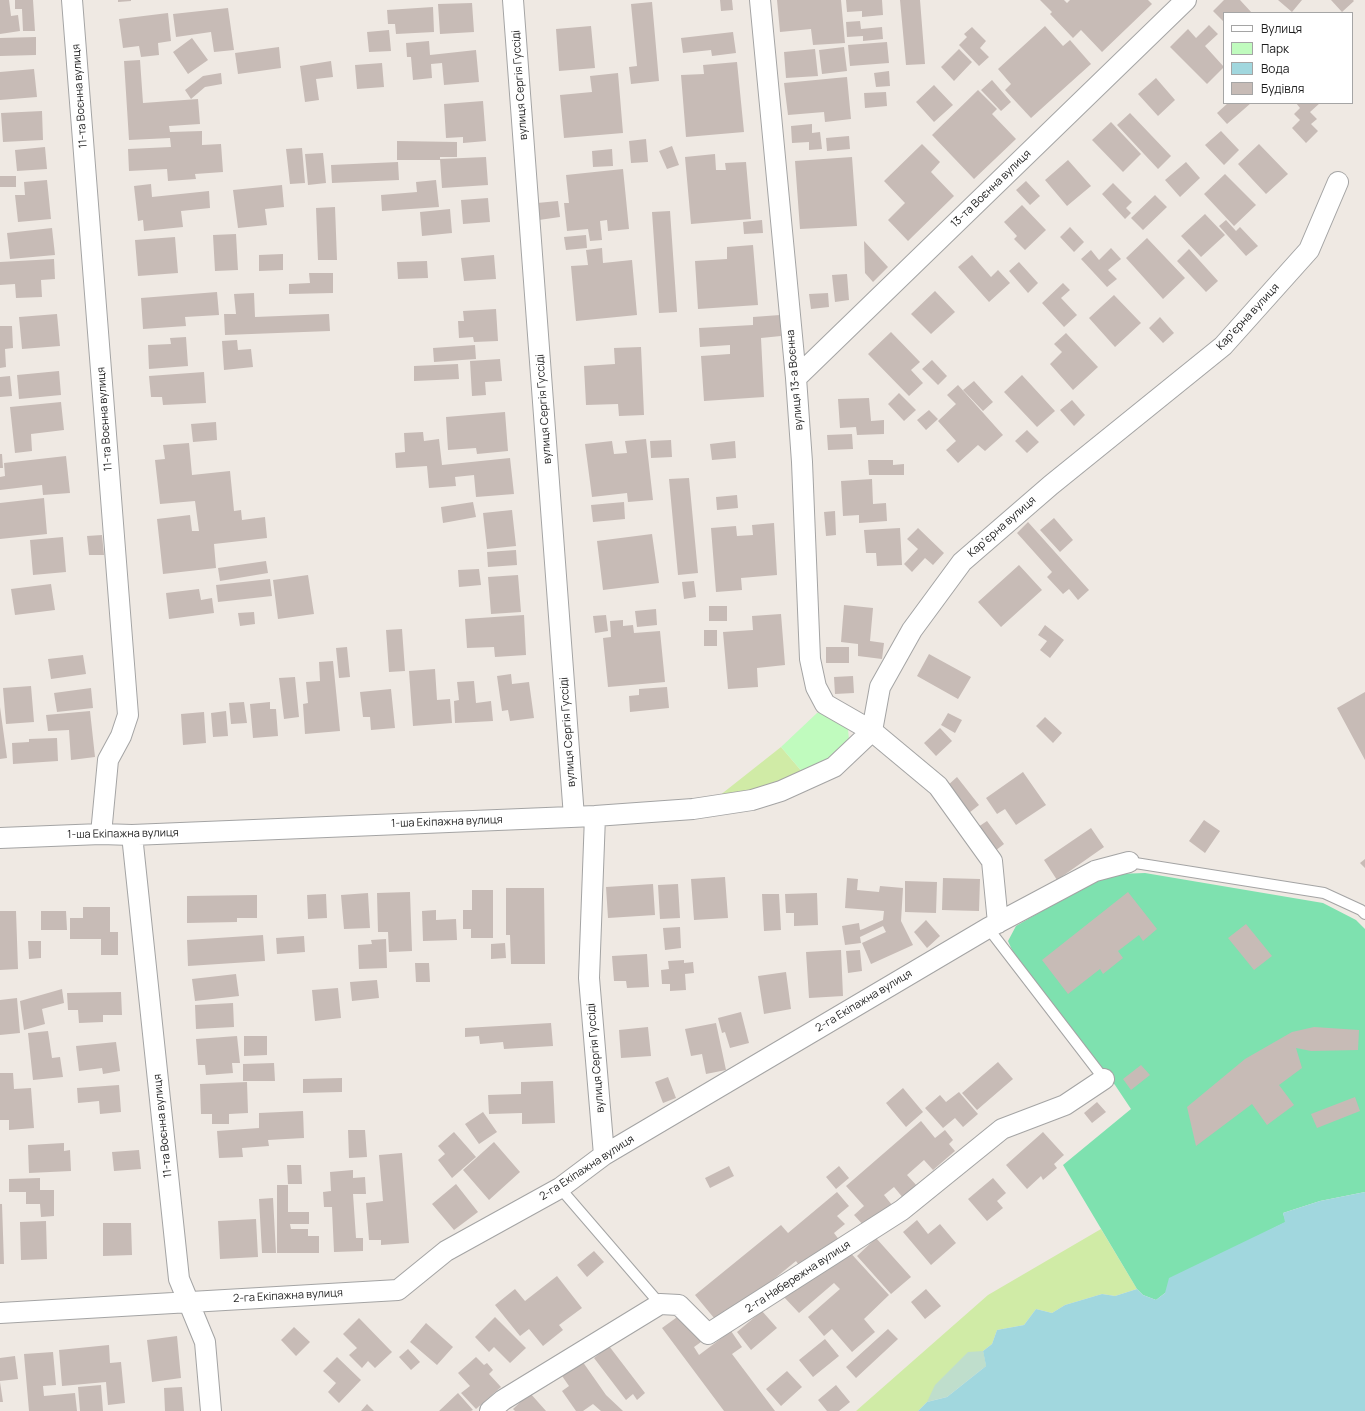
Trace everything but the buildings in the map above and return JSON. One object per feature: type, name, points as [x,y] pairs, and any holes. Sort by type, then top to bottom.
[{"type":"street","name":"11-та Воєнна вулиця","points":[[72,0],[128,715],[121,736],[108,760],[101,834]]},
{"type":"street","name":"вулиця Сергія Гуссіді","points":[[513,0],[574,817]]},
{"type":"street","name":"вулиця 13-а Воєнна","points":[[760,0],[796,378],[802,462],[810,659],[816,687],[825,704],[872,731]]},
{"type":"street","name":"13-та Воєнна вулиця","points":[[796,378],[1186,0]]},
{"type":"street","name":"Карʼєрна вулиця","points":[[872,731],[880,687],[912,630],[962,562],[1050,485],[1223,346],[1309,250],[1338,182]]},
{"type":"street","name":"1-ша Екіпажна вулиця","points":[[0,838],[101,834],[132,836],[574,817],[693,808],[752,800],[782,791],[834,767],[872,731]]},
{"type":"street","points":[[872,731],[938,786],[992,861],[993,926]]},
{"type":"street","name":"вулиця Сергія Гуссіді","points":[[595,816],[589,978],[604,1155]]},
{"type":"street","name":"11-та Воєнна вулиця","points":[[132,836],[179,1279],[205,1342],[211,1411]]},
{"type":"street","name":"2-га Екіпажна вулиця","points":[[0,1313],[398,1290],[446,1251],[560,1188],[604,1155],[993,926],[1095,871],[1129,862]]},
{"type":"street","name":"2-га Набережна вулиця","points":[[660,1304],[679,1305],[708,1334],[902,1210],[1002,1128],[1065,1105],[1104,1079]]},
{"type":"street","points":[[490,1411],[503,1400],[660,1304]]},
{"type":"lane","points":[[1129,862],[1324,893],[1361,910],[1365,914]]},
{"type":"lane","points":[[993,926],[1104,1079]]},
{"type":"lane","points":[[560,1188],[660,1304]]},
{"type":"green space","points":[[827,711],[838,718],[848,729],[849,740],[828,762],[804,774],[781,747],[817,713]]},
{"type":"green space","points":[[781,747],[804,774],[751,792],[719,796]]},
{"type":"green space","points":[[1145,873],[1323,903],[1356,920],[1365,929],[1365,1192],[1320,1201],[1283,1213],[1286,1222],[1240,1245],[1156,1300],[1143,1295],[1137,1289],[1063,1165],[1131,1109],[1115,1085],[1015,957],[1008,941],[1016,926],[1095,880],[1117,874]]},
{"type":"green space","points":[[1101,1229],[1137,1289],[1115,1296],[1102,1294],[1065,1305],[1052,1313],[1036,1309],[1024,1325],[997,1330],[992,1344],[983,1351],[986,1366],[927,1402],[918,1411],[856,1411],[988,1295]]},
{"type":"green space","points":[[983,1351],[986,1366],[947,1397],[927,1402],[935,1385],[968,1352]]},
{"type":"water","points":[[1365,1192],[1365,1411],[918,1411],[927,1402],[947,1397],[986,1366],[983,1351],[992,1344],[997,1330],[1024,1325],[1036,1309],[1052,1313],[1065,1305],[1102,1294],[1115,1296],[1137,1289],[1143,1295],[1156,1300],[1165,1293],[1169,1278],[1285,1222],[1283,1213],[1320,1201]]}]
